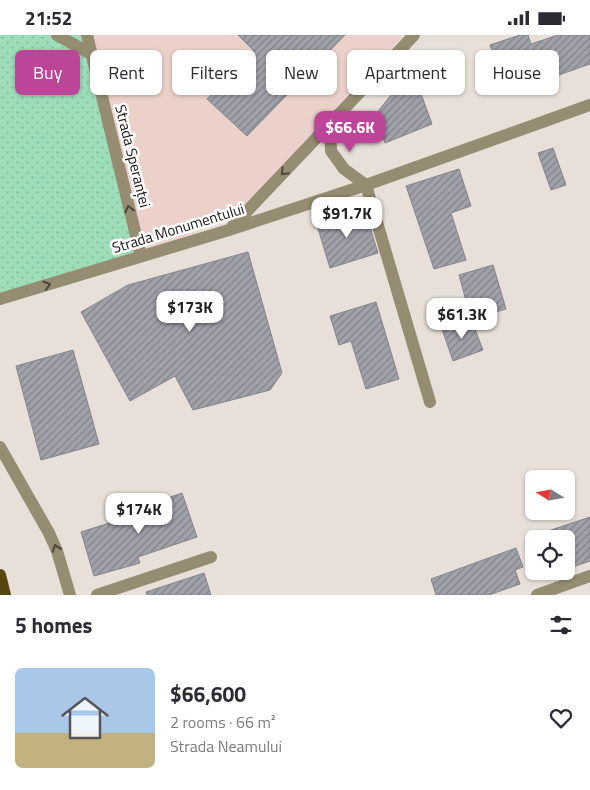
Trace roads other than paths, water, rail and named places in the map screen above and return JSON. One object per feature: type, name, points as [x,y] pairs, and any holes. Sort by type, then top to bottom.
[{"type":"main road","points":[[0,575],[5,595]]},
{"type":"street","points":[[58,35],[90,53]]},
{"type":"street","name":"Strada Speranței","points":[[87,35],[90,50]]},
{"type":"street","points":[[229,230],[414,35]]},
{"type":"street","name":"Strada Speranței","points":[[101,95],[141,256]]},
{"type":"street","name":"Strada Monumentului","points":[[0,299],[229,230],[366,185],[590,105]]},
{"type":"street","points":[[330,124],[331,151],[344,169],[366,185],[430,402]]},
{"type":"street","points":[[0,447],[53,541],[70,595]]},
{"type":"street","points":[[97,595],[211,557]]},
{"type":"street","points":[[537,595],[590,576]]}]
